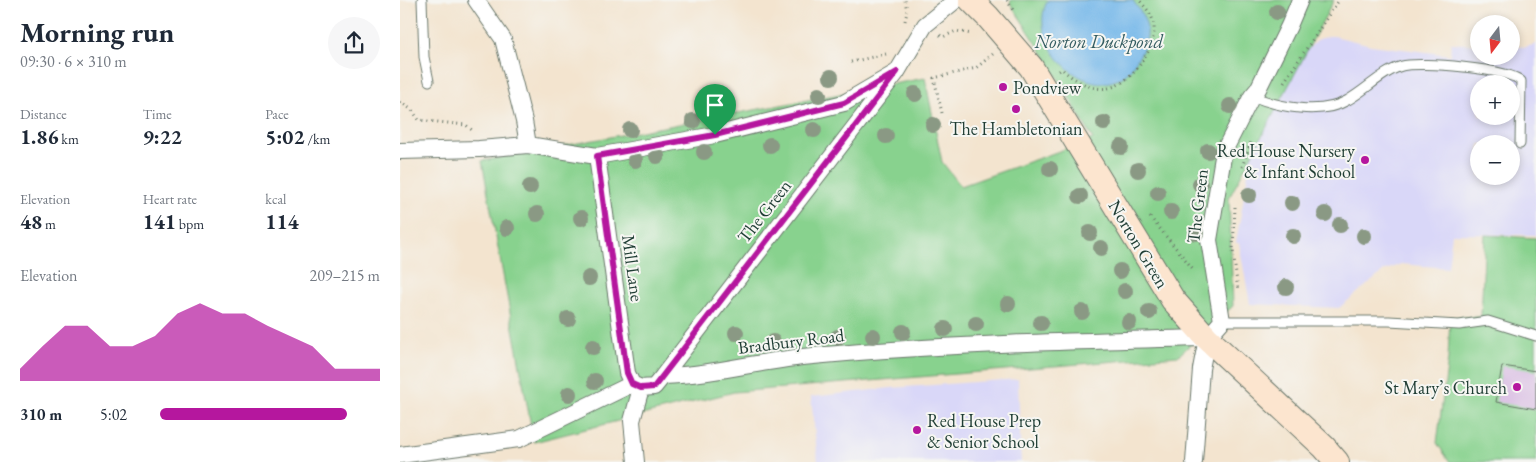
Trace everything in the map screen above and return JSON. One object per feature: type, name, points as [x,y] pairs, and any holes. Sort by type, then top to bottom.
[{"type":"main road","name":"Norton Green","points":[[971,0],[1031,67],[1173,300],[1214,330],[1337,462]]},
{"type":"street","points":[[476,0],[503,39],[524,121],[528,145]]},
{"type":"street","name":"The Green","points":[[663,376],[897,72],[925,25],[956,0]]},
{"type":"street","name":"The Green","points":[[1214,330],[1209,240],[1224,152],[1252,96],[1258,89],[1300,0]]},
{"type":"street","points":[[400,151],[480,149],[528,145],[597,156],[715,135],[844,103],[897,72]]},
{"type":"street","name":"Mill Lane","points":[[597,156],[627,373],[636,386]]},
{"type":"street","points":[[1194,462],[1201,369],[1214,330]]},
{"type":"street","name":"Bradbury Road","points":[[400,455],[519,439],[636,386],[654,387],[663,376],[691,375],[812,356],[1214,330]]},
{"type":"street","points":[[636,386],[632,422],[636,462]]},
{"type":"lane","points":[[422,0],[424,57],[429,81]]},
{"type":"lane","points":[[1252,96],[1270,103],[1302,108],[1320,108],[1346,102],[1388,73],[1409,64],[1469,67],[1518,77],[1521,81],[1520,144]]},
{"type":"lane","points":[[1214,330],[1241,321],[1389,320],[1459,325],[1488,322],[1536,336]]},
{"type":"path","points":[[902,29],[907,12],[905,0]]},
{"type":"path","points":[[1057,68],[1060,72],[1062,69],[1070,77],[1091,87],[1109,89],[1122,84],[1135,72],[1147,54],[1152,41],[1154,26],[1150,12],[1139,0]]},
{"type":"path","points":[[1270,103],[1340,0]]},
{"type":"path","points":[[851,62],[886,55],[892,48]]},
{"type":"path","points":[[942,113],[934,78],[976,68],[997,50]]},
{"type":"path","points":[[400,102],[412,110],[420,120],[466,125],[474,132]]},
{"type":"path","points":[[1239,174],[1252,140]]},
{"type":"path","points":[[1235,202],[1233,250],[1241,321]]},
{"type":"shaded area","name":"Red House Nursery & Infant School","points":[[1328,36],[1371,45],[1450,55],[1451,43],[1470,44],[1470,65],[1520,65],[1520,47],[1536,44],[1536,235],[1452,234],[1448,268],[1401,264],[1384,271],[1339,308],[1250,304],[1239,243],[1236,243],[1255,132],[1305,52],[1317,40]]},
{"type":"shaded area","name":"Red House Prep & Senior School","points":[[1018,379],[1021,462],[818,462],[811,397],[891,388]]},
{"type":"green space","points":[[1011,0],[1334,0],[1229,198],[1233,306],[1178,356],[734,392],[534,442],[482,161],[925,78],[942,162],[961,186],[1093,139],[1046,58],[1010,3]]},
{"type":"green space","points":[[1485,235],[1536,238],[1536,462],[1450,462],[1437,443],[1448,359],[1450,317],[1481,317]]},
{"type":"water","name":"Norton Duckpond","points":[[1048,0],[1132,0],[1145,21],[1147,33],[1144,47],[1129,71],[1124,76],[1108,82],[1092,81],[1076,75],[1062,63],[1051,49],[1044,32],[1043,16]]},
{"type":"building","name":"St Mary’s Church","points":[[1502,366],[1536,371],[1536,409],[1496,402]]},
{"type":"place","name":"Pondview","points":[[1003,87]]},
{"type":"place","name":"The Hambletonian","points":[[1016,109]]},
{"type":"place","name":"Red House Nursery & Infant School","points":[[1365,160]]},
{"type":"place","name":"St Mary’s Church","points":[[1517,387]]},
{"type":"place","name":"Red House Prep & Senior School","points":[[917,430]]},
{"type":"route","points":[[897,72],[654,387],[641,388],[632,384],[627,373],[597,156],[715,135],[844,103],[897,72]]}]
